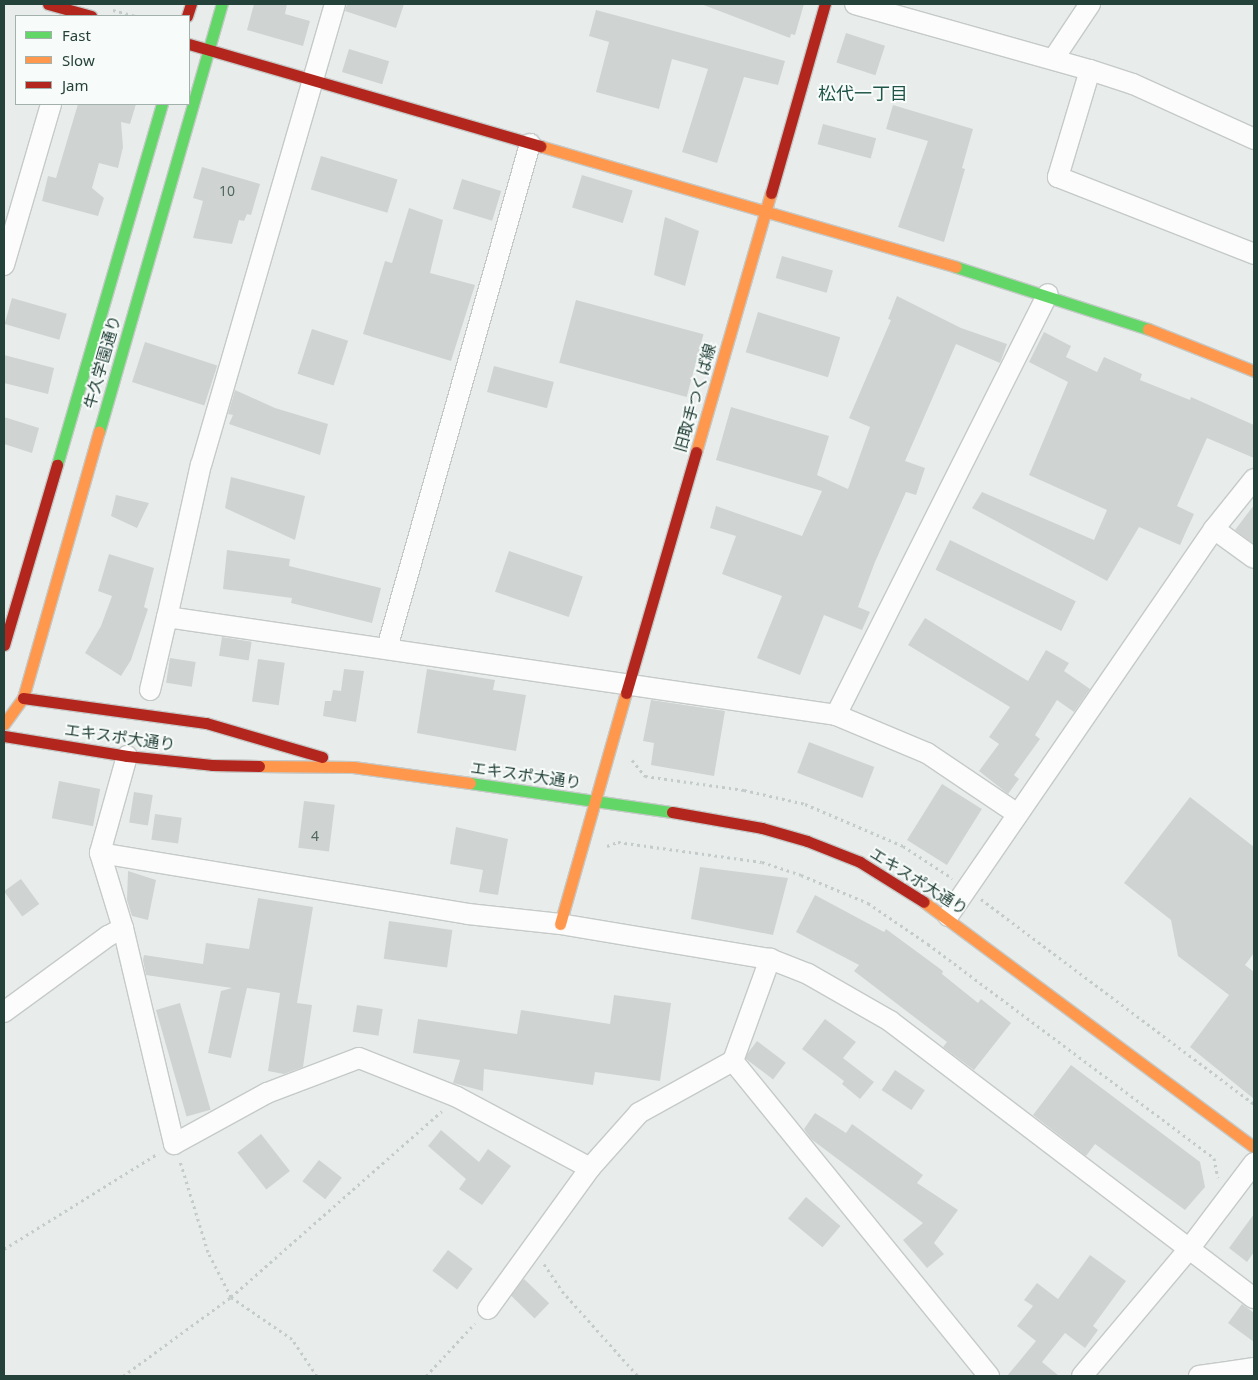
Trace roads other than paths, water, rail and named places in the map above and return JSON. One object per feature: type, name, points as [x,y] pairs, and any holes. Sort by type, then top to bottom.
[{"type":"main road","points":[[48,4],[81,15]]},
{"type":"main road","name":"牛久学園通り","points":[[4,724],[23,698],[222,4]]},
{"type":"main road","name":"旧取手つくば線","points":[[560,924],[631,685],[764,212],[825,4]]},
{"type":"main road","points":[[190,44],[1048,294],[1254,371]]},
{"type":"main road","name":"牛久学園通り","points":[[4,644],[162,105]]},
{"type":"main road","name":"エキスポ大通り","points":[[4,696],[206,723],[353,767]]},
{"type":"main road","name":"エキスポ大通り","points":[[4,736],[128,756],[212,765],[353,767],[762,828],[806,841],[860,862],[948,916],[1254,1146]]},
{"type":"street","points":[[150,690],[201,464],[334,4]]},
{"type":"street","points":[[855,4],[1054,58],[1134,84],[1254,139]]},
{"type":"street","points":[[1054,58],[1090,4]]},
{"type":"street","points":[[1090,70],[1058,177],[1254,254]]},
{"type":"street","points":[[4,265],[51,105]]},
{"type":"street","points":[[387,648],[530,144]]},
{"type":"street","points":[[836,715],[1048,294]]},
{"type":"street","points":[[948,916],[1016,813],[1214,528],[1254,480]]},
{"type":"street","points":[[1214,528],[1254,558]]},
{"type":"street","points":[[167,617],[836,715],[927,753],[1016,813]]},
{"type":"street","points":[[128,756],[100,853],[123,928],[174,1144],[267,1092],[359,1058],[457,1097],[590,1168]]},
{"type":"street","points":[[100,853],[468,914],[560,924],[770,959],[808,974],[890,1021],[1254,1298]]},
{"type":"street","points":[[4,1012],[108,936],[123,928]]},
{"type":"street","points":[[488,1309],[590,1168],[639,1113],[732,1061],[770,959]]},
{"type":"street","points":[[732,1061],[989,1376]]},
{"type":"street","points":[[1082,1376],[1189,1249],[1254,1163]]},
{"type":"street","points":[[1199,1376],[1254,1368]]},
{"type":"district","name":"松代一丁目","points":[[863,93]]}]
